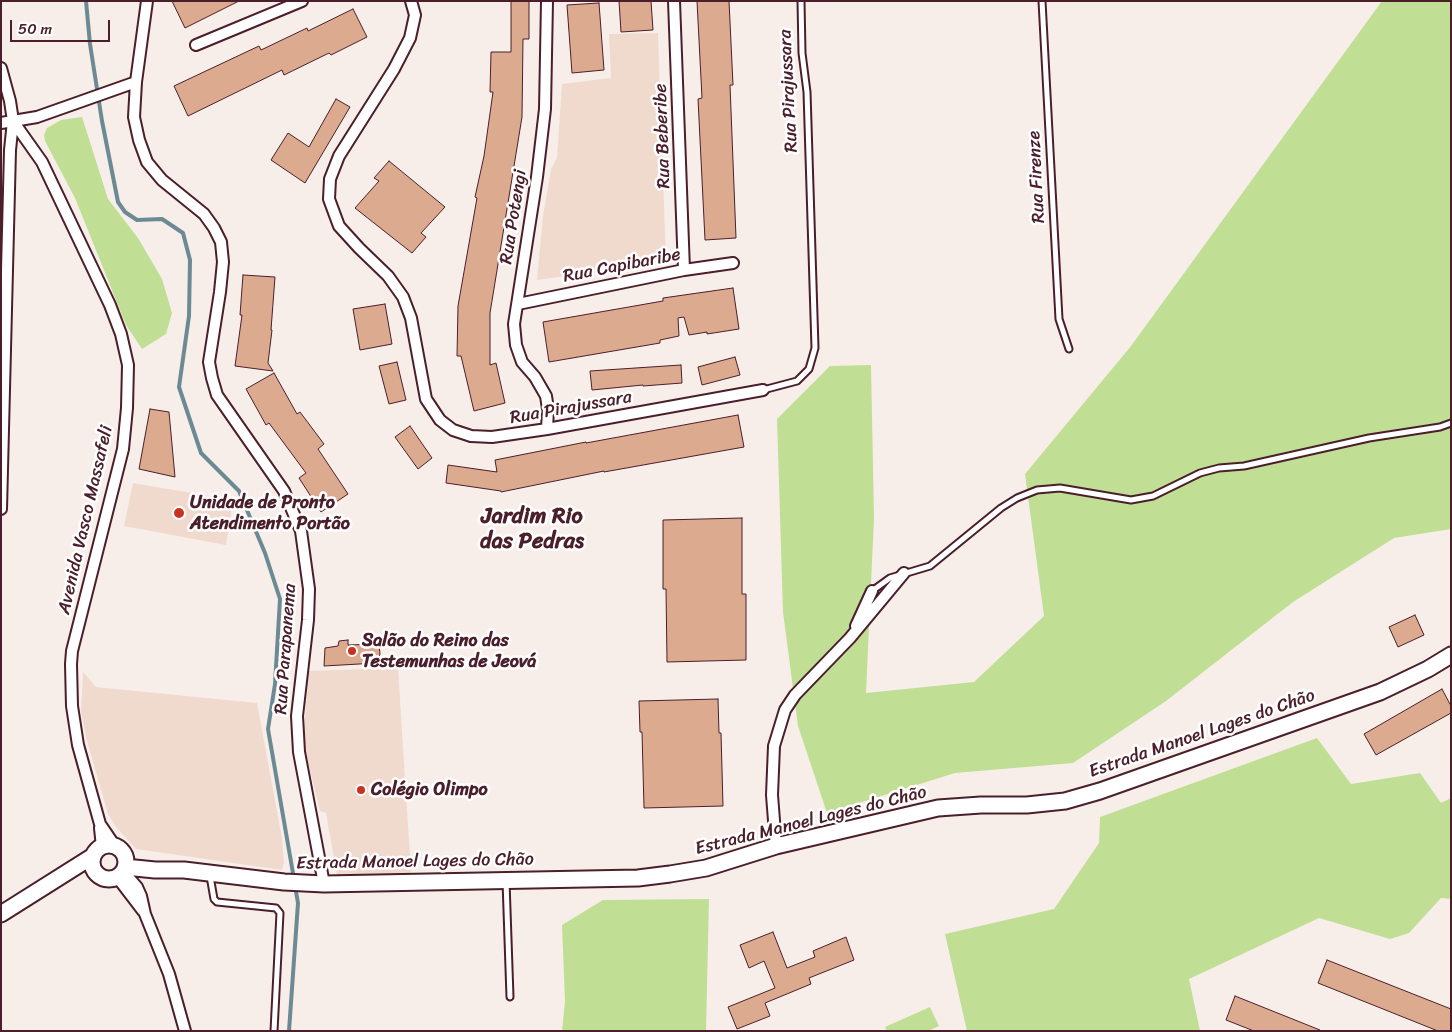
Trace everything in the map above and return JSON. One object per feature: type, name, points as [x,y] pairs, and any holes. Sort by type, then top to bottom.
[{"type":"street","name":"Rua Parapanema","points":[[147,1],[136,82],[134,117],[138,140],[146,162],[162,180],[204,214],[221,242],[223,262],[209,362],[212,378],[217,395],[284,491],[301,531],[309,589],[308,620],[297,716],[298,734],[324,884]]},
{"type":"street","points":[[196,45],[302,1]]},
{"type":"street","name":"Rua Pirajussara","points":[[410,1],[415,15],[410,38],[394,69],[339,156],[330,178],[329,199],[339,226],[388,276],[403,297],[411,318],[426,399],[440,420],[454,430],[472,436],[492,437],[547,429],[763,390]]},
{"type":"street","name":"Rua Potengi","points":[[547,1],[545,109],[537,176],[514,324],[516,345],[522,362],[546,396],[548,409],[547,429]]},
{"type":"street","name":"Rua Beberibe","points":[[674,1],[684,270]]},
{"type":"street","name":"Avenida Vasco Massafeli","points":[[1,68],[13,121],[42,162],[110,305],[122,334],[128,365],[127,408],[123,449],[75,642],[71,664],[72,706],[78,744],[100,824],[114,860],[145,914],[170,974],[185,1031]]},
{"type":"street","points":[[1,123],[37,117],[136,82]]},
{"type":"street","points":[[1,509],[10,150],[13,121]]},
{"type":"street","name":"Rua Capibaribe","points":[[518,304],[684,270],[733,263]]},
{"type":"street","points":[[776,846],[772,795],[774,746],[784,710],[795,695],[850,638],[904,574]]},
{"type":"street","points":[[850,638],[872,591]]},
{"type":"street","name":"Estrada Manoel Lages do Chão","points":[[96,872],[102,877],[107,878],[114,860],[155,870],[184,870],[308,884],[638,878],[670,874],[706,868],[776,846],[938,808],[1065,801],[1100,791],[1380,692],[1428,669],[1451,655]]},
{"type":"street","points":[[53,883],[96,872],[93,865],[114,860]]},
{"type":"street","points":[[1,914],[53,883],[114,860]]},
{"type":"lane","name":"Rua Pirajussara","points":[[763,390],[797,381],[809,369],[815,348],[807,92],[802,54],[801,1]]},
{"type":"lane","name":"Rua Firenze","points":[[1042,1],[1059,319],[1070,349]]},
{"type":"lane","points":[[872,591],[890,578],[930,566],[1001,508],[1017,498],[1037,490],[1060,488],[1131,500],[1153,496],[1200,473],[1220,468],[1244,466],[1369,438],[1440,427],[1451,423]]},
{"type":"lane","points":[[210,873],[214,899],[217,902],[276,908],[280,913],[274,1031]]},
{"type":"lane","points":[[506,880],[510,997]]},
{"type":"shaded area","points":[[658,33],[666,262],[537,280],[543,216],[551,169],[557,158],[562,84],[611,78],[609,34]]},
{"type":"shaded area","name":"Unidade de Pronto Atendimento Portão","points":[[133,483],[233,500],[226,545],[124,526]]},
{"type":"shaded area","name":"Colégio Olimpo","points":[[398,668],[411,873],[337,876],[326,813],[320,811],[303,741],[309,671]]},
{"type":"shaded area","points":[[83,672],[96,687],[257,703],[282,838],[284,863],[282,870],[136,849],[116,827],[108,814],[87,741],[81,712]]},
{"type":"green space","points":[[1382,1],[1451,1],[1451,529],[1394,538],[1293,602],[1166,701],[1073,763],[955,773],[827,813],[798,726],[783,612],[777,419],[830,366],[871,365],[874,518],[866,693],[974,682],[1044,616],[1025,474],[1131,346]]},
{"type":"green space","points":[[82,117],[108,199],[138,238],[162,279],[172,313],[166,334],[142,349],[126,325],[75,198],[45,141],[44,135],[47,128],[61,120]]},
{"type":"green space","points":[[1317,738],[1351,784],[1420,773],[1441,803],[1451,798],[1451,899],[1441,898],[1409,933],[1390,939],[1319,918],[1189,979],[1200,1031],[967,1031],[945,934],[1054,909],[1099,843],[1100,817]]},
{"type":"green space","points":[[709,899],[706,1031],[562,1031],[565,1001],[562,925],[603,900]]},
{"type":"green space","points":[[930,1007],[939,1026],[928,1031],[887,1031],[885,1027]]},
{"type":"building","points":[[172,1],[239,1],[185,28]]},
{"type":"building","points":[[511,1],[529,1],[529,39],[523,39],[522,117],[490,313],[490,365],[496,363],[505,403],[474,411],[461,356],[457,356],[458,306],[493,92],[490,92],[491,52],[511,52]]},
{"type":"building","points":[[619,1],[651,1],[653,30],[621,32]]},
{"type":"building","points":[[697,1],[729,1],[733,85],[730,85],[736,238],[705,240],[698,99],[702,98]]},
{"type":"building","points":[[599,3],[604,70],[572,73],[567,5]]},
{"type":"building","points":[[353,9],[367,37],[284,75],[282,70],[188,116],[174,86],[259,46],[261,50],[307,28],[308,31]]},
{"type":"building","points":[[336,99],[350,107],[305,183],[271,160],[288,133],[309,147]]},
{"type":"building","points":[[389,161],[445,207],[421,233],[426,237],[412,253],[355,208],[379,181],[374,178]]},
{"type":"building","points":[[243,275],[275,277],[268,363],[273,371],[235,366],[242,315],[240,315]]},
{"type":"building","points":[[733,288],[739,329],[689,335],[684,317],[678,318],[679,336],[660,340],[660,343],[549,362],[543,322],[663,301],[663,298]]},
{"type":"building","points":[[385,304],[392,344],[360,350],[353,309]]},
{"type":"building","points":[[735,357],[740,375],[702,385],[698,367]]},
{"type":"building","points":[[397,362],[406,400],[389,404],[379,366]]},
{"type":"building","points":[[681,365],[682,383],[592,390],[590,371]]},
{"type":"building","points":[[274,373],[297,414],[300,412],[324,444],[318,449],[348,494],[321,512],[299,478],[306,473],[269,423],[266,425],[246,389]]},
{"type":"building","points":[[150,409],[169,412],[175,477],[139,469]]},
{"type":"building","points":[[738,415],[744,447],[604,471],[501,492],[446,483],[448,465],[497,472],[495,460]]},
{"type":"building","points":[[410,426],[432,458],[418,469],[395,437]]},
{"type":"building","points":[[742,518],[742,594],[746,594],[746,660],[667,662],[666,589],[663,589],[663,520]]},
{"type":"building","points":[[1415,615],[1424,635],[1398,647],[1389,627]]},
{"type":"building","name":"Salão do Reino das Testemunhas de Jeová","points":[[348,640],[348,645],[379,644],[380,654],[377,663],[324,666],[325,648],[338,646],[339,641]]},
{"type":"building","points":[[1442,689],[1451,706],[1451,713],[1376,755],[1364,734]]},
{"type":"building","points":[[718,699],[723,806],[644,808],[642,732],[640,732],[639,701]]},
{"type":"building","points":[[773,932],[787,968],[815,957],[813,951],[846,937],[854,960],[809,978],[811,984],[765,1003],[770,1016],[737,1029],[728,1007],[775,988],[764,961],[749,968],[740,945]]},
{"type":"building","points":[[1327,960],[1451,1009],[1451,1031],[1438,1031],[1318,983]]},
{"type":"building","points":[[1235,996],[1320,1031],[1254,1031],[1226,1020]]},
{"type":"waterway","points":[[86,1],[90,44],[102,121],[118,202],[125,212],[137,220],[162,219],[183,233],[190,260],[189,316],[179,387],[201,453],[239,491],[265,553],[280,599],[275,684],[268,729],[294,879]]},
{"type":"waterway","points":[[289,1031],[298,903],[295,886]]},
{"type":"place","name":"Unidade de Pronto Atendimento Portão","points":[[179,513]]},
{"type":"place","name":"Salão do Reino das Testemunhas de Jeová","points":[[352,651]]},
{"type":"place","name":"Colégio Olimpo","points":[[361,790]]},
{"type":"district","name":"Jardim Rio das Pedras","points":[[532,530]]}]
